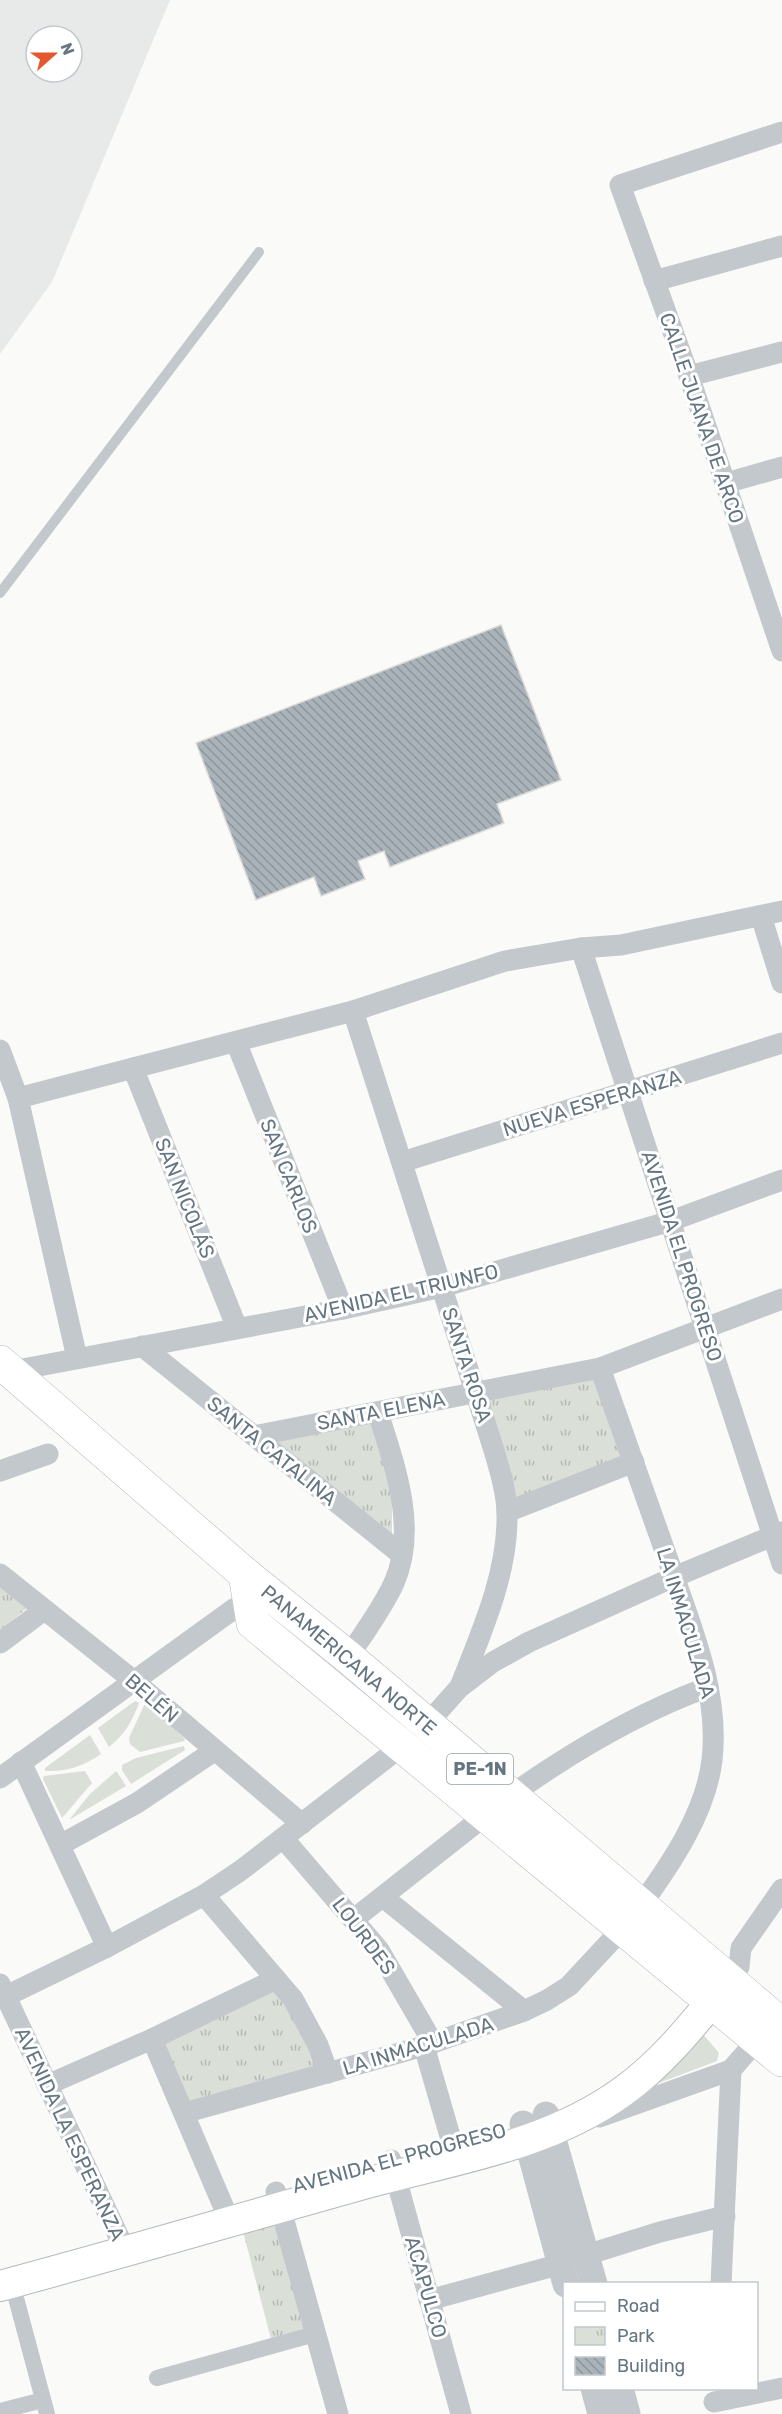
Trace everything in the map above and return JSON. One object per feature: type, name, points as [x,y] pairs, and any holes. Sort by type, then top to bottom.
[{"type":"highway","name":"PANAMERICANA NORTE","points":[[6,1367],[244,1574],[348,1657],[512,1795],[632,1917]]},
{"type":"highway","points":[[244,1574],[244,1615]]},
{"type":"highway","name":"PANAMERICANA NORTE","points":[[244,1615],[486,1815],[632,1917],[770,2032],[782,2060]]},
{"type":"main road","name":"AVENIDA EL PROGRESO","points":[[4,2279],[538,2128],[625,2067],[713,1984]]},
{"type":"main road","name":"AVENIDA EL PROGRESO","points":[[393,2168],[452,2143],[538,2128]]},
{"type":"street","name":"CALLE JUANA DE ARCO","points":[[782,132],[620,185],[689,376],[782,651]]},
{"type":"street","points":[[654,281],[782,246]]},
{"type":"street","points":[[689,376],[782,352]]},
{"type":"street","points":[[726,483],[782,467]]},
{"type":"street","points":[[18,1098],[353,1011],[505,961],[581,948],[621,945],[782,911]]},
{"type":"street","points":[[761,915],[782,982]]},
{"type":"street","name":"AVENIDA EL PROGRESO","points":[[581,948],[704,1327],[777,1534],[782,1564]]},
{"type":"street","name":"SANTA ROSA","points":[[353,1011],[493,1447],[507,1512],[506,1538],[496,1588],[481,1634],[459,1688]]},
{"type":"street","name":"SAN CARLOS","points":[[236,1042],[343,1309]]},
{"type":"street","name":"NUEVA ESPERANZA","points":[[402,1162],[782,1043]]},
{"type":"street","points":[[0,1050],[18,1098],[77,1358]]},
{"type":"street","name":"SAN NICOLÁS","points":[[134,1068],[237,1328]]},
{"type":"street","name":"AVENIDA EL TRIUNFO","points":[[6,1367],[77,1358],[343,1309],[442,1287],[671,1221],[782,1180]]},
{"type":"street","name":"SANTA ELENA","points":[[254,1436],[600,1368],[782,1299]]},
{"type":"street","name":"SANTA CATALINA","points":[[142,1346],[402,1555]]},
{"type":"street","name":"LA INMACULADA","points":[[184,2113],[429,2045],[525,2011],[547,2000],[569,1986],[632,1917],[672,1864],[704,1794],[712,1762],[714,1729],[708,1687],[674,1577],[600,1368]]},
{"type":"street","points":[[348,1657],[378,1612],[394,1582],[402,1555],[404,1522],[401,1495],[395,1464],[378,1413]]},
{"type":"street","points":[[0,1471],[48,1454]]},
{"type":"street","points":[[507,1512],[634,1462]]},
{"type":"street","points":[[2,1993],[107,1947],[204,1895],[302,1824],[402,1746],[427,1724],[459,1688],[493,1662],[529,1642],[777,1534]]},
{"type":"street","name":"BELÉN","points":[[0,1574],[134,1681],[302,1824]]},
{"type":"street","points":[[0,1643],[44,1610]]},
{"type":"street","points":[[0,1778],[134,1681],[244,1615]]},
{"type":"street","points":[[512,1795],[598,1737],[679,1698],[708,1687]]},
{"type":"street","points":[[60,1845],[137,1803],[214,1751]]},
{"type":"street","points":[[21,1762],[107,1947]]},
{"type":"street","points":[[354,1919],[486,1815]]},
{"type":"street","name":"LOURDES","points":[[283,1838],[354,1919],[384,1959],[429,2045],[452,2143]]},
{"type":"street","name":"AVENIDA EL PROGRESO","points":[[713,1984],[739,1967],[741,1948],[782,1889]]},
{"type":"street","points":[[204,1895],[292,1999],[305,2020],[328,2073]]},
{"type":"street","points":[[383,1896],[525,2011]]},
{"type":"street","points":[[47,2085],[152,2039],[276,1978]]},
{"type":"street","name":"AVENIDA LA ESPERANZA","points":[[2,1993],[122,2244]]},
{"type":"street","points":[[721,2282],[731,2070],[770,2032]]},
{"type":"street","points":[[152,2039],[228,2214]]},
{"type":"street","name":"AVENIDA EL PROGRESO","points":[[538,2128],[731,2070]]},
{"type":"street","points":[[538,2128],[586,2255],[594,2282]]},
{"type":"street","points":[[429,2300],[563,2274],[538,2128]]},
{"type":"street","name":"ACAPULCO","points":[[393,2168],[461,2414]]},
{"type":"street","points":[[278,2200],[338,2414]]},
{"type":"street","points":[[586,2255],[660,2232],[725,2216]]},
{"type":"street","points":[[0,2410],[45,2407],[4,2279]]},
{"type":"street","points":[[158,2378],[315,2334]]},
{"type":"street","points":[[715,2402],[782,2388]]},
{"type":"street","points":[[595,2390],[601,2414]]},
{"type":"street","points":[[621,2390],[627,2414]]},
{"type":"lane","points":[[0,593],[259,252]]},
{"type":"shaded area","points":[[0,0],[170,0],[52,282],[0,354]]},
{"type":"green space","points":[[595,1371],[626,1458],[513,1505],[486,1396]]},
{"type":"green space","points":[[371,1422],[392,1487],[392,1536],[269,1441]]},
{"type":"green space","points":[[0,1584],[27,1608],[0,1631]]},
{"type":"green space","points":[[135,1701],[139,1703],[131,1722],[109,1747],[98,1728]]},
{"type":"green space","points":[[146,1701],[185,1739],[184,1741],[140,1752],[130,1744],[129,1738]]},
{"type":"green space","points":[[90,1735],[101,1754],[74,1767],[45,1771],[45,1768]]},
{"type":"green space","points":[[184,1746],[185,1750],[131,1784],[122,1770],[122,1765],[136,1758]]},
{"type":"green space","points":[[85,1771],[92,1783],[62,1818],[43,1779],[44,1776]]},
{"type":"green space","points":[[115,1772],[126,1786],[69,1820],[90,1794]]},
{"type":"green space","points":[[273,1985],[300,2025],[319,2070],[186,2106],[158,2042]]},
{"type":"green space","points":[[702,2033],[719,2053],[717,2061],[630,2094]]},
{"type":"green space","points":[[275,2208],[306,2328],[271,2339],[240,2220]]},
{"type":"building","points":[[501,625],[561,780],[497,804],[504,823],[390,867],[384,851],[358,861],[365,879],[321,896],[314,877],[256,900],[196,743]]}]
